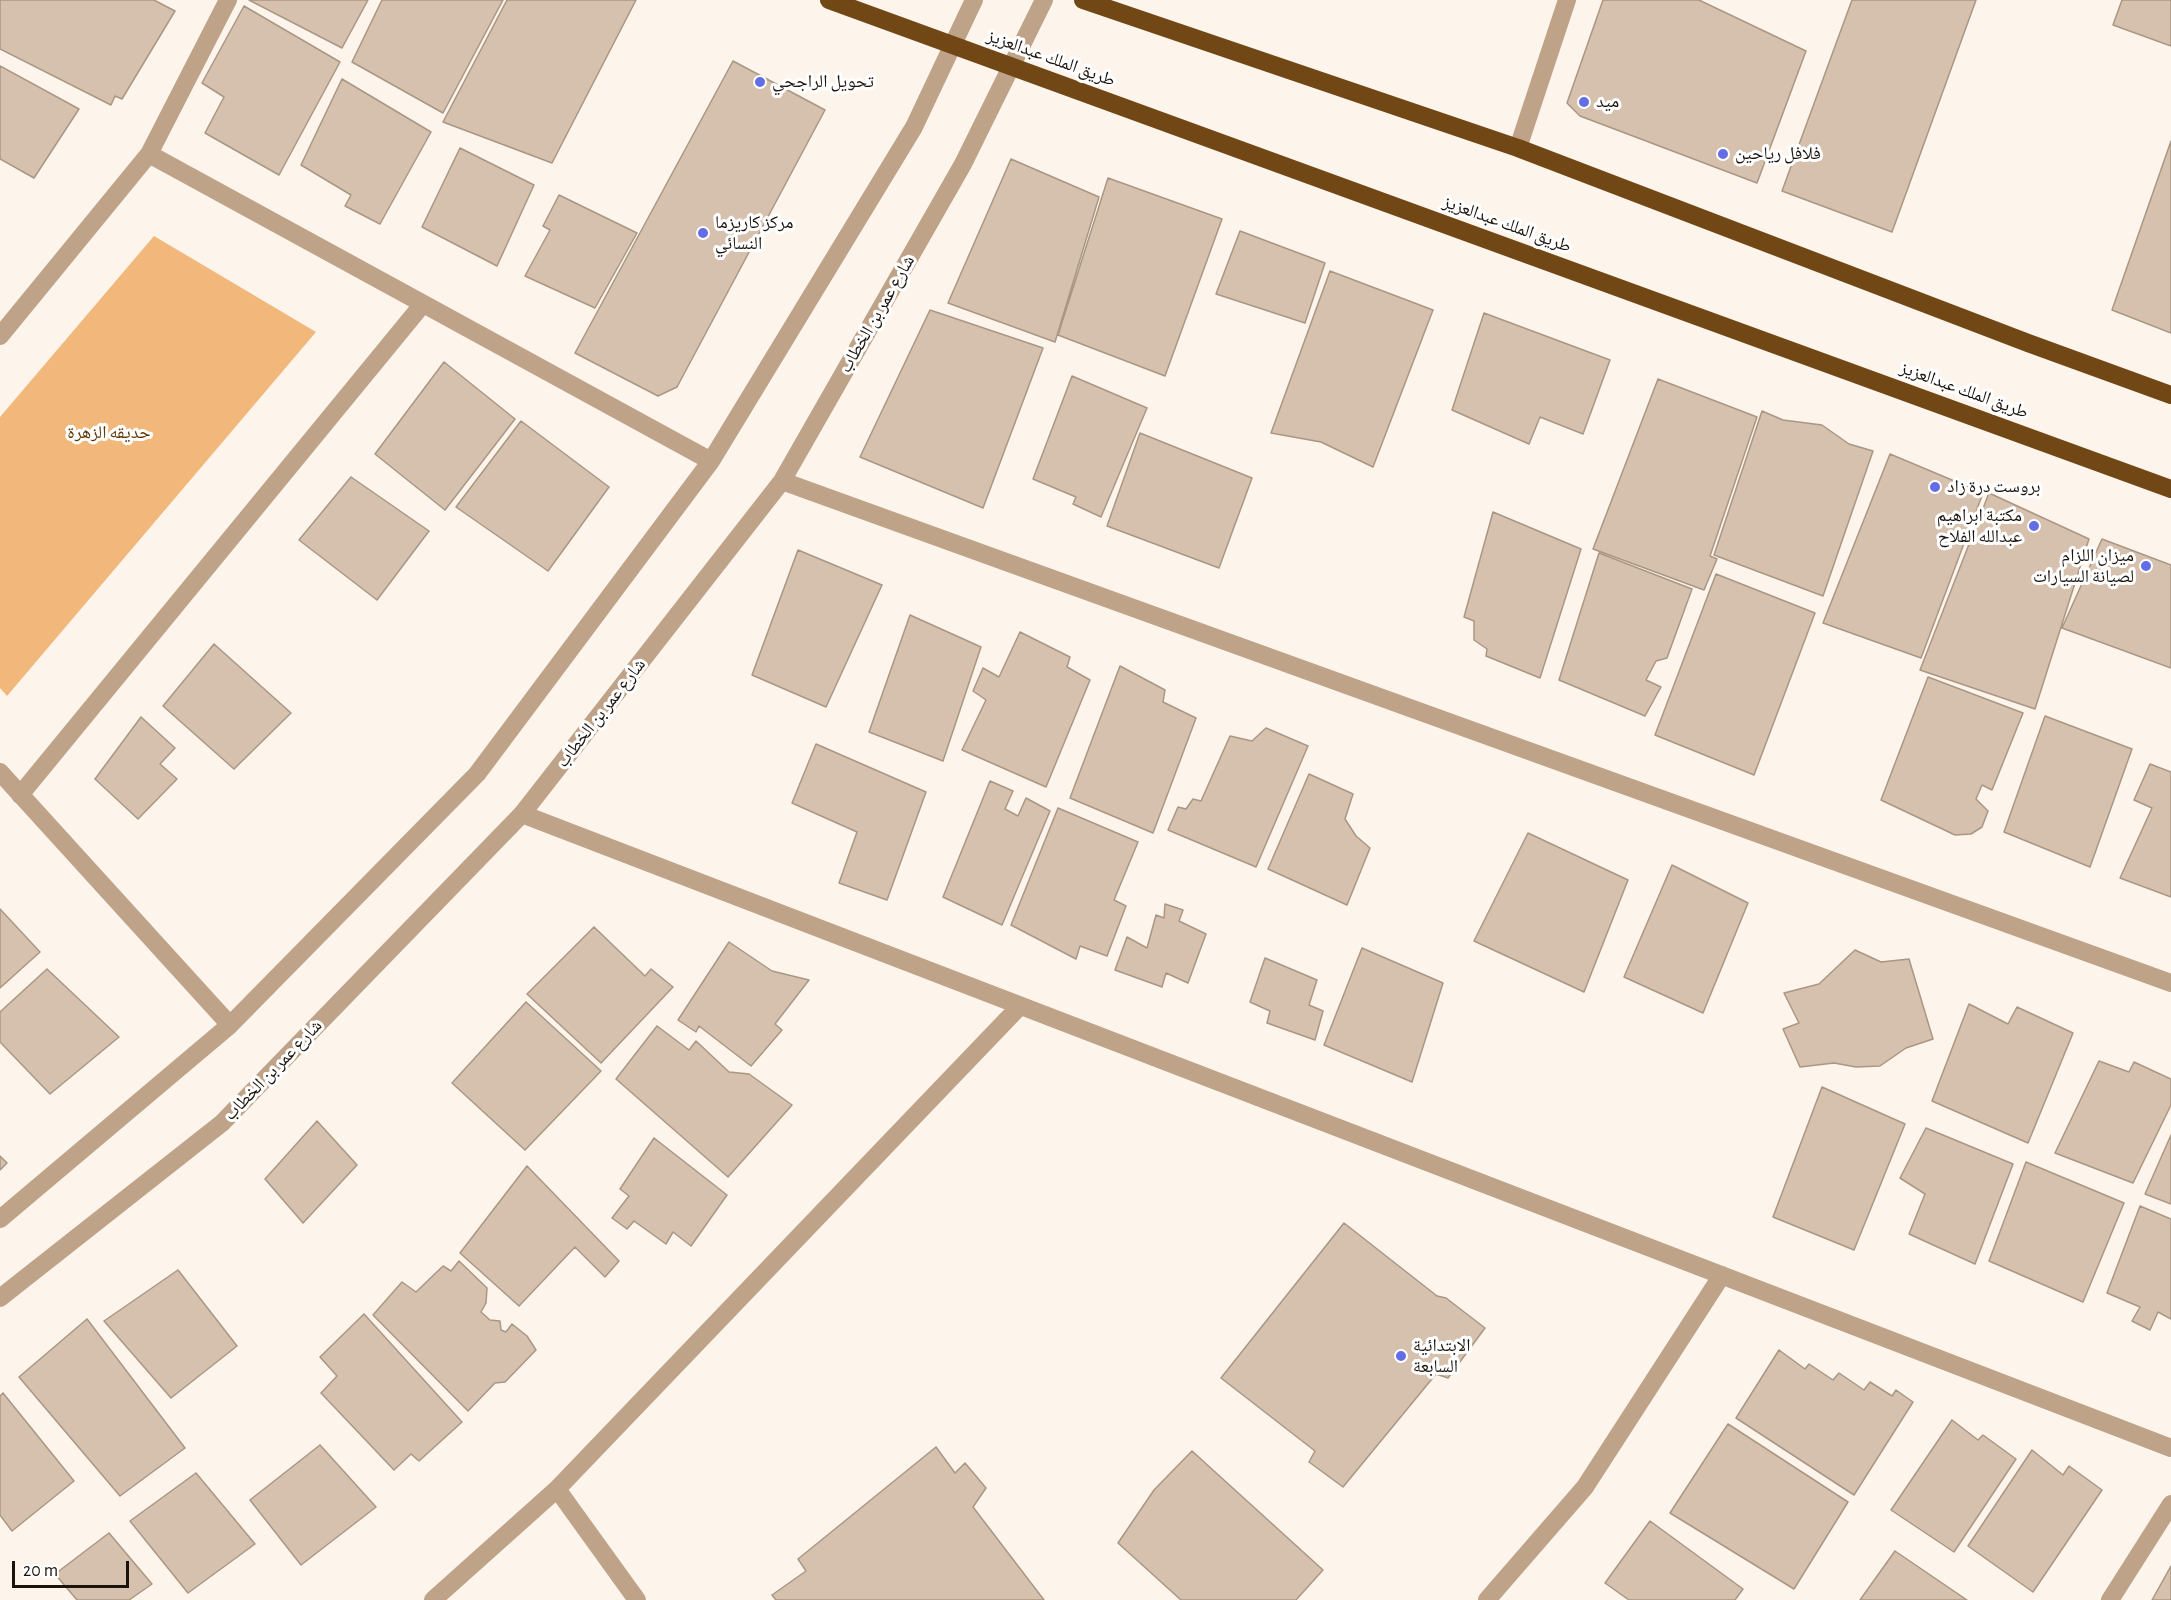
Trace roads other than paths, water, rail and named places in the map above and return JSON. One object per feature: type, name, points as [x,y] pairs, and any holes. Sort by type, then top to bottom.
[{"type":"highway","name":"طريق الملك عبدالعزيز","points":[[829,0],[2171,489]]},
{"type":"highway","points":[[1083,0],[1518,148],[2028,343],[2171,395]]},
{"type":"street","points":[[0,336],[149,154],[228,0]]},
{"type":"street","points":[[0,1219],[230,1025],[477,774],[711,460],[914,127],[974,0]]},
{"type":"street","name":"شارع عمر بن الخطاب","points":[[0,1298],[222,1123],[522,814],[782,481],[963,164],[1044,0]]},
{"type":"street","points":[[1518,148],[1567,0]]},
{"type":"street","points":[[149,154],[711,460]]},
{"type":"street","points":[[20,795],[422,304]]},
{"type":"street","points":[[782,481],[2171,983]]},
{"type":"street","points":[[0,772],[230,1025]]},
{"type":"street","points":[[522,814],[2171,1448]]},
{"type":"street","points":[[433,1600],[557,1489],[1020,1006]]},
{"type":"street","points":[[1487,1600],[1586,1487],[1722,1275]]},
{"type":"street","points":[[557,1489],[637,1600]]},
{"type":"street","points":[[2110,1600],[2171,1504]]},
{"type":"place","name":"تحويل الراجحي","points":[[760,82]]},
{"type":"place","name":"ميد","points":[[1584,102]]},
{"type":"place","name":"فلافل رياحين","points":[[1723,154]]},
{"type":"place","name":"مركز كاريزما النسائي","points":[[703,233]]},
{"type":"place","name":"بروست درة زاد","points":[[1935,487]]},
{"type":"place","name":"مكتبة ابراهيم عبدالله الفلاح","points":[[2034,526]]},
{"type":"place","name":"ميزان اللزام لصيانة السيارات","points":[[2146,566]]},
{"type":"place","name":"الابتدائية السابعة","points":[[1401,1356]]},
{"type":"park label","name":"حديقه الزهرة","points":[[109,433]]}]
